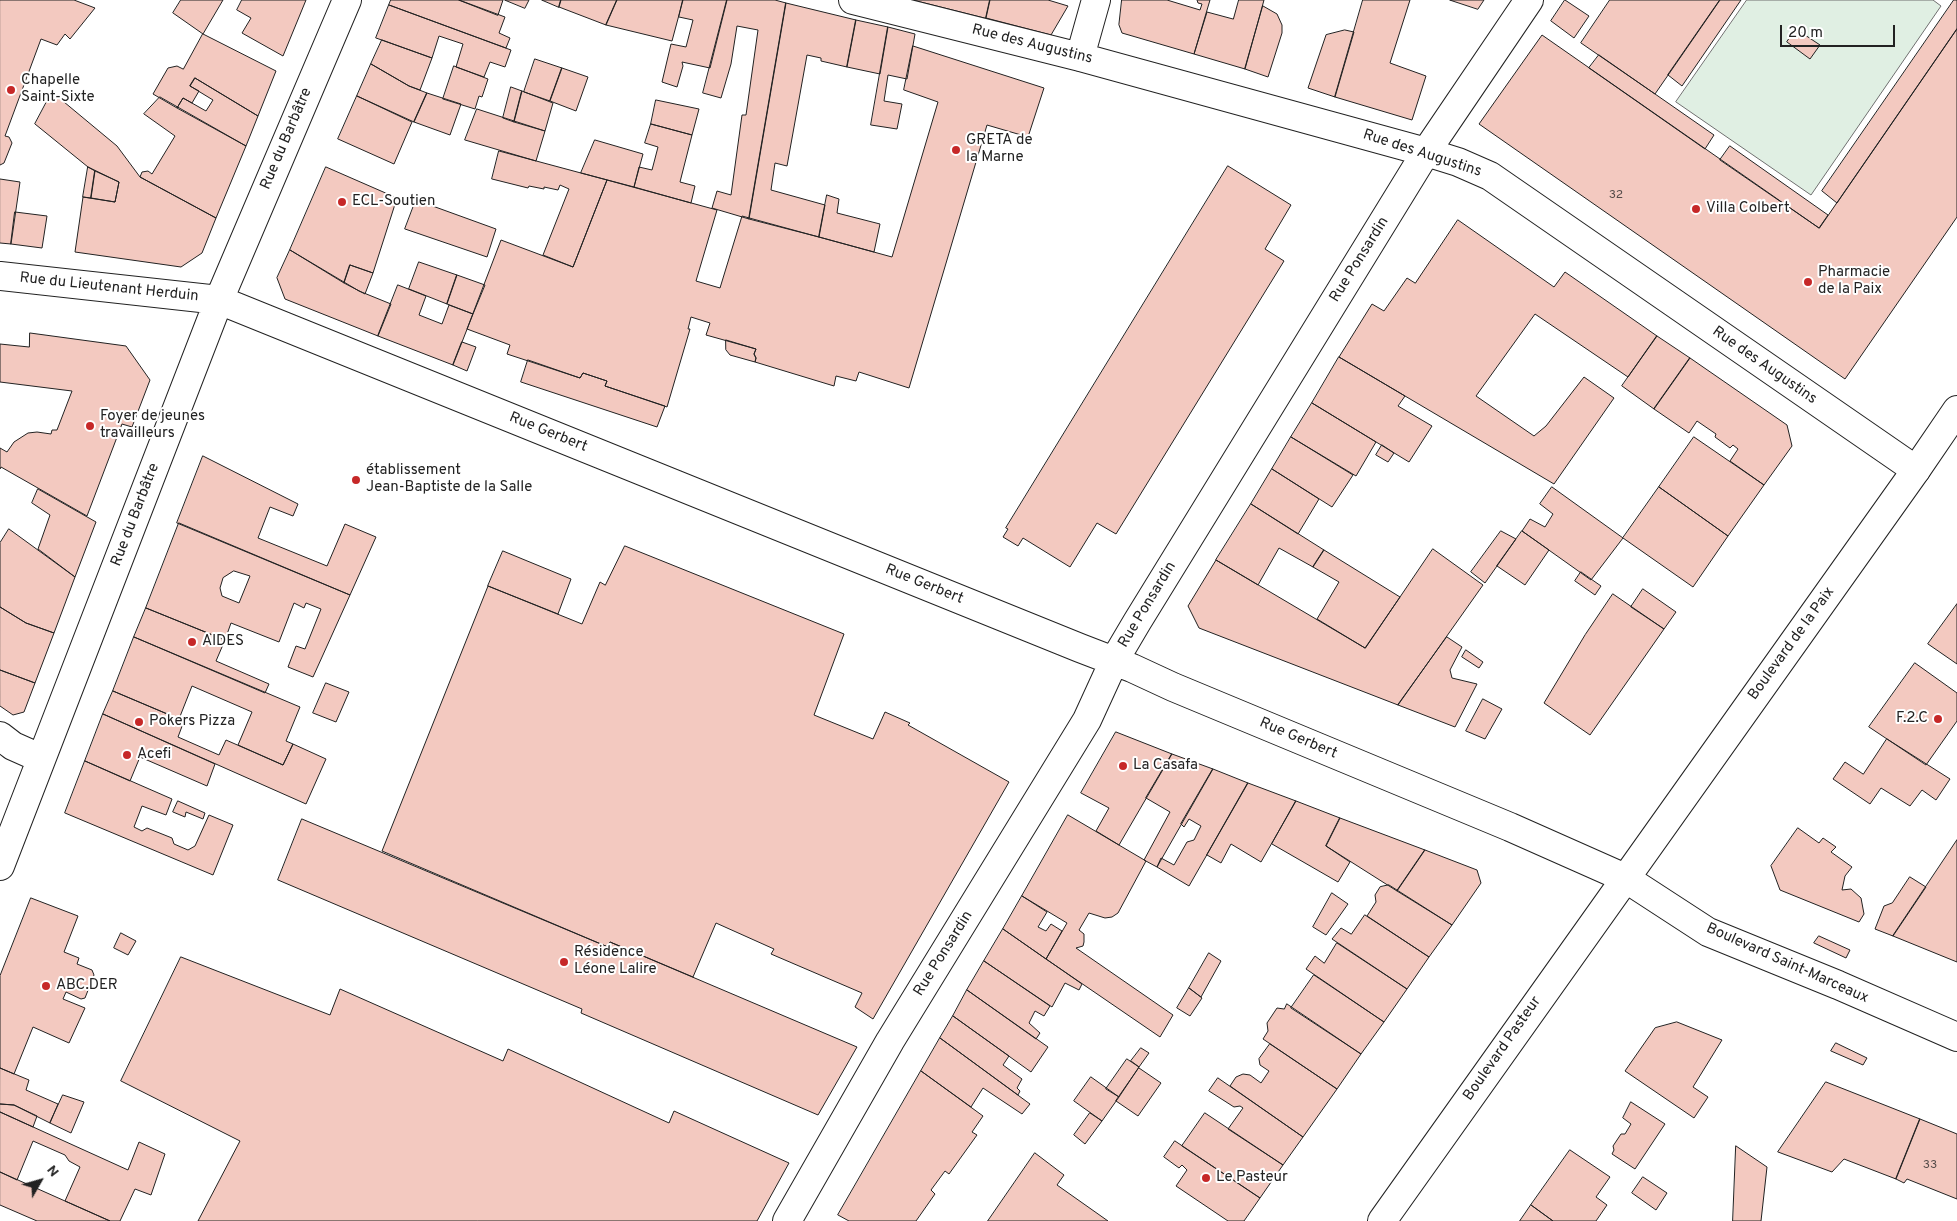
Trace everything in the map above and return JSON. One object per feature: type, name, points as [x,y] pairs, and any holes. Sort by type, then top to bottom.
[{"type":"street","name":"Rue du Barbâtre","points":[[0,866],[40,758],[219,300],[347,0]]},
{"type":"street","name":"Rue des Augustins","points":[[853,0],[1080,57],[1426,152],[1458,162],[1490,176],[1916,470]]},
{"type":"street","points":[[1080,57],[1096,0]]},
{"type":"street","name":"Rue Ponsardin","points":[[787,1221],[890,1041],[1087,720],[1114,661],[1426,152],[1529,0]]},
{"type":"street","name":"Rue du Lieutenant Herduin","points":[[0,276],[219,300]]},
{"type":"street","name":"Rue Gerbert","points":[[219,300],[1114,661],[1510,827],[1625,878]]},
{"type":"street","name":"Boulevard de la Paix","points":[[1625,878],[1957,410]]},
{"type":"street","points":[[0,736],[13,746],[40,758]]},
{"type":"street","name":"Boulevard Saint-Marceaux","points":[[1625,878],[1708,932],[1838,985],[1957,1037]]},
{"type":"street","name":"Boulevard Pasteur","points":[[1382,1221],[1625,878]]},
{"type":"green space","points":[[1747,0],[1933,0],[1941,6],[1811,195],[1676,102]]},
{"type":"building","name":"Chapelle Saint-Sixte","points":[[0,0],[74,0],[95,8],[70,39],[65,34],[57,45],[41,39],[5,136],[9,137],[12,143],[4,163],[0,165]]},
{"type":"building","points":[[181,0],[223,0],[203,34],[173,13]]},
{"type":"building","points":[[242,0],[306,0],[283,56],[242,33],[251,18],[237,10]]},
{"type":"building","points":[[391,0],[459,0],[505,17],[499,33],[510,38],[506,48],[389,5]]},
{"type":"building","points":[[459,0],[503,0],[498,15]]},
{"type":"building","points":[[505,0],[529,0],[525,8]]},
{"type":"building","points":[[542,0],[561,0],[559,7]]},
{"type":"building","points":[[561,0],[617,0],[606,25],[559,7]]},
{"type":"building","points":[[617,0],[683,0],[672,41],[606,25]]},
{"type":"building","points":[[683,0],[727,0],[710,68],[682,62],[683,66],[677,87],[662,82],[671,44],[686,47],[693,20],[679,17]]},
{"type":"building","points":[[727,0],[775,0],[786,3],[749,219],[712,208],[717,191],[731,195],[742,115],[746,115],[758,30],[737,26],[731,64],[721,98],[703,93]]},
{"type":"building","points":[[913,0],[990,0],[986,18]]},
{"type":"building","points":[[990,0],[1048,0],[1068,6],[1051,35],[986,18]]},
{"type":"building","points":[[1122,0],[1167,0],[1200,10],[1202,4],[1198,3],[1197,0],[1210,0],[1194,54],[1122,33],[1119,25]]},
{"type":"building","points":[[1239,0],[1264,0],[1245,69],[1194,54],[1207,12],[1233,19]]},
{"type":"building","points":[[1363,0],[1410,0],[1390,63],[1426,76],[1412,120],[1335,97]]},
{"type":"building","points":[[1450,0],[1484,0],[1478,9]]},
{"type":"building","points":[[1565,0],[1589,16],[1574,38],[1551,21]]},
{"type":"building","points":[[1610,0],[1720,0],[1655,94],[1581,43]]},
{"type":"building","points":[[1720,0],[1741,0],[1682,86],[1668,75]]},
{"type":"building","points":[[1954,0],[1957,0],[1957,29],[1837,203],[1822,191]]},
{"type":"building","points":[[786,3],[856,20],[847,67],[821,61],[821,58],[807,55],[787,166],[775,163],[771,190],[825,205],[819,237],[749,219]]},
{"type":"building","points":[[389,5],[511,50],[505,67],[490,62],[484,77],[456,67],[463,44],[439,36],[432,58],[376,38]]},
{"type":"building","points":[[1263,6],[1277,14],[1282,25],[1282,33],[1268,77],[1245,69]]},
{"type":"building","points":[[856,20],[888,27],[880,74],[847,67]]},
{"type":"building","points":[[888,27],[915,34],[907,79],[888,75],[884,101],[902,104],[897,129],[871,125]]},
{"type":"building","points":[[1796,29],[1820,45],[1810,59],[1787,42]]},
{"type":"building","name":"Villa Colbert","points":[[1957,29],[1957,217],[1845,379],[1479,124],[1542,35],[1819,228]]},
{"type":"building","points":[[1345,30],[1354,32],[1335,97],[1308,88],[1326,35]]},
{"type":"building","points":[[203,34],[276,71],[258,116],[195,78],[190,86],[199,91],[192,103],[183,98],[177,108],[153,94],[168,68],[177,66],[183,69]]},
{"type":"building","points":[[382,40],[432,58],[420,90],[409,86],[371,64]]},
{"type":"building","points":[[913,46],[1044,88],[1028,137],[987,125],[909,388],[859,372],[856,381],[836,376],[834,386],[755,362],[754,354],[756,349],[706,335],[710,323],[691,317],[688,329],[690,329],[667,407],[605,386],[607,381],[583,373],[580,378],[507,354],[510,345],[467,329],[501,240],[573,267],[607,180],[717,210],[696,281],[720,288],[742,216],[892,257],[938,102],[904,90]]},
{"type":"building","points":[[1599,55],[1714,135],[1705,149],[1589,68]]},
{"type":"building","points":[[535,59],[562,68],[550,101],[524,92]]},
{"type":"building","points":[[371,64],[409,86],[427,93],[414,122],[357,96]]},
{"type":"building","points":[[454,66],[488,79],[482,97],[479,96],[475,109],[443,99]]},
{"type":"building","points":[[562,68],[588,77],[576,111],[550,101]]},
{"type":"building","points":[[195,78],[258,116],[246,146],[177,108],[183,98],[206,111],[213,100],[190,86]]},
{"type":"building","points":[[511,87],[522,91],[514,122],[503,118]]},
{"type":"building","points":[[522,91],[553,103],[545,131],[514,122]]},
{"type":"building","points":[[52,92],[117,146],[140,177],[216,218],[202,253],[181,267],[75,252],[83,197],[115,202],[119,182],[88,167],[35,124]]},
{"type":"building","points":[[427,93],[461,104],[450,135],[414,122]]},
{"type":"building","points":[[357,96],[412,122],[394,164],[338,139]]},
{"type":"building","points":[[160,97],[246,146],[216,218],[140,177],[142,172],[148,171],[152,174],[175,136],[144,114]]},
{"type":"building","points":[[656,100],[699,109],[692,135],[651,124]]},
{"type":"building","points":[[477,109],[545,131],[536,161],[465,140]]},
{"type":"building","points":[[651,124],[692,135],[680,182],[695,186],[691,203],[634,187],[639,167],[652,170],[658,147],[645,143]]},
{"type":"building","points":[[595,140],[643,154],[634,187],[581,173]]},
{"type":"building","points":[[1730,146],[1828,215],[1819,228],[1720,160]]},
{"type":"building","points":[[499,151],[607,180],[573,267],[543,255],[569,189],[560,185],[558,190],[529,186],[528,188],[492,179]]},
{"type":"building","points":[[1228,166],[1291,205],[1265,249],[1284,261],[1116,534],[1097,523],[1070,567],[1023,538],[1018,546],[1003,537],[1008,529],[1006,528]]},
{"type":"building","points":[[88,167],[95,171],[91,198],[83,197]]},
{"type":"building","points":[[326,167],[397,198],[373,273],[350,265],[344,283],[290,250]]},
{"type":"building","points":[[95,171],[119,182],[115,202],[91,198]]},
{"type":"building","points":[[0,179],[20,182],[11,244],[0,243]]},
{"type":"building","points":[[827,195],[839,199],[837,213],[880,224],[874,252],[819,237]]},
{"type":"building","points":[[416,200],[496,229],[487,257],[405,229]]},
{"type":"building","points":[[15,212],[47,216],[42,248],[11,244]]},
{"type":"building","points":[[1458,220],[1554,287],[1565,272],[1657,336],[1628,377],[1535,314],[1476,396],[1534,436],[1546,426],[1584,377],[1614,398],[1554,484],[1339,357],[1372,304],[1384,311],[1407,278],[1415,283]]},
{"type":"building","points":[[290,250],[359,291],[391,304],[378,336],[285,299],[277,278]]},
{"type":"building","points":[[419,262],[457,275],[447,304],[409,289]]},
{"type":"building","points":[[350,265],[373,273],[365,294],[344,283]]},
{"type":"building","points":[[457,275],[485,285],[473,314],[447,304]]},
{"type":"building","points":[[398,285],[426,296],[419,315],[442,324],[449,305],[473,314],[453,365],[378,336]]},
{"type":"building","name":"Foyer de jeunes travailleurs","points":[[30,333],[126,346],[150,380],[132,427],[122,424],[87,516],[1,467],[0,469],[0,448],[7,452],[14,442],[28,433],[51,434],[52,430],[57,430],[72,391],[0,382],[0,344],[29,347]]},
{"type":"building","points":[[1657,336],[1690,358],[1654,409],[1622,386]]},
{"type":"building","points":[[726,340],[756,349],[754,354],[755,362],[730,355],[726,350]]},
{"type":"building","points":[[462,342],[476,347],[467,371],[453,365]]},
{"type":"building","points":[[1339,357],[1405,396],[1398,406],[1432,426],[1409,462],[1312,403]]},
{"type":"building","points":[[1690,358],[1787,425],[1792,446],[1764,485],[1730,461],[1738,449],[1733,445],[1730,448],[1715,437],[1716,434],[1697,421],[1689,433],[1654,409]]},
{"type":"building","points":[[528,360],[580,378],[583,373],[607,381],[605,386],[665,406],[657,427],[521,382]]},
{"type":"building","points":[[1312,403],[1376,442],[1356,476],[1291,437]]},
{"type":"building","points":[[1291,437],[1353,475],[1332,507],[1272,469]]},
{"type":"building","points":[[1694,437],[1764,485],[1728,536],[1659,487]]},
{"type":"building","points":[[1382,445],[1394,453],[1388,462],[1376,455]]},
{"type":"building","points":[[203,456],[298,504],[293,516],[270,507],[258,538],[327,566],[345,524],[376,537],[350,595],[177,523]]},
{"type":"building","points":[[1272,469],[1319,499],[1298,534],[1251,504]]},
{"type":"building","points":[[1552,487],[1623,538],[1591,580],[1522,531],[1530,519],[1545,527],[1553,514],[1540,504]]},
{"type":"building","points":[[1659,487],[1728,536],[1693,587],[1623,538]]},
{"type":"building","points":[[38,489],[96,522],[75,577],[38,549],[50,515],[32,503]]},
{"type":"building","points":[[1251,504],[1324,550],[1313,567],[1279,548],[1258,585],[1216,560]]},
{"type":"building","points":[[179,523],[350,595],[313,677],[288,667],[296,646],[305,649],[321,609],[306,603],[304,608],[294,603],[279,642],[231,623],[225,640],[146,608]],"holes":[[[234,571],[250,576],[239,603],[222,596],[220,588],[223,578]]]},
{"type":"building","points":[[9,529],[75,577],[54,633],[26,623],[0,607],[0,543]]},
{"type":"building","points":[[1501,531],[1516,539],[1485,583],[1471,572]]},
{"type":"building","points":[[1522,531],[1549,550],[1525,585],[1497,566]]},
{"type":"building","points":[[625,546],[844,634],[814,715],[873,739],[885,712],[910,723],[908,725],[1009,782],[873,1019],[855,1007],[862,993],[771,954],[774,949],[716,923],[693,977],[610,942],[608,947],[382,851],[488,586],[582,624],[600,582],[605,585]]},
{"type":"building","points":[[1433,549],[1483,585],[1398,705],[1199,628],[1188,606],[1216,560],[1365,648]]},
{"type":"building","points":[[1324,550],[1400,597],[1365,648],[1317,619],[1339,582],[1313,567]]},
{"type":"building","points":[[503,551],[571,579],[558,614],[488,586]]},
{"type":"building","points":[[1581,572],[1601,586],[1595,595],[1575,581]]},
{"type":"building","points":[[1643,589],[1676,612],[1664,629],[1631,607]]},
{"type":"building","points":[[1613,594],[1664,629],[1590,735],[1544,703],[1585,635]]},
{"type":"building","points":[[1957,604],[1957,664],[1928,644]]},
{"type":"building","points":[[0,607],[26,623],[54,633],[35,683],[0,670]]},
{"type":"building","points":[[146,608],[225,640],[216,661],[269,684],[265,693],[134,637]]},
{"type":"building","points":[[134,637],[300,707],[286,741],[293,744],[283,765],[238,745],[252,712],[192,686],[179,719],[113,691]]},
{"type":"building","points":[[1447,637],[1462,647],[1450,670],[1452,678],[1477,684],[1455,727],[1398,705]]},
{"type":"building","points":[[1466,650],[1483,662],[1479,668],[1462,657]]},
{"type":"building","points":[[1915,663],[1957,693],[1957,721],[1926,765],[1869,727]]},
{"type":"building","points":[[0,670],[35,683],[24,712],[13,715],[0,706]]},
{"type":"building","points":[[326,683],[349,692],[336,722],[313,713]]},
{"type":"building","points":[[113,691],[184,721],[178,737],[219,755],[226,740],[283,765],[293,744],[326,759],[306,804],[103,714]]},
{"type":"building","points":[[1483,699],[1502,709],[1485,739],[1466,731]]},
{"type":"building","points":[[103,714],[215,764],[207,786],[140,757],[130,781],[85,761]]},
{"type":"building","points":[[1116,732],[1172,754],[1119,845],[1096,831],[1109,808],[1081,793]]},
{"type":"building","points":[[1887,739],[1950,779],[1936,800],[1922,790],[1910,806],[1881,788],[1870,804],[1833,779],[1845,762],[1863,774]]},
{"type":"building","points":[[1172,754],[1213,769],[1157,867],[1144,860],[1170,812],[1146,798]]},
{"type":"building","points":[[85,761],[172,799],[166,815],[142,806],[134,827],[142,831],[147,828],[172,838],[174,844],[188,850],[195,846],[209,815],[233,825],[213,875],[65,813]]},
{"type":"building","points":[[1213,769],[1248,783],[1189,886],[1157,867],[1161,858],[1174,865],[1187,842],[1194,840],[1201,826],[1189,819],[1184,827],[1181,824]]},
{"type":"building","points":[[1248,783],[1296,801],[1261,862],[1231,844],[1221,863],[1207,855]]},
{"type":"building","points":[[178,801],[205,813],[203,819],[186,812],[185,817],[173,812]]},
{"type":"building","points":[[1296,801],[1340,818],[1326,846],[1350,862],[1338,882],[1272,844]]},
{"type":"building","points":[[1068,815],[1146,861],[1118,913],[1112,917],[1105,918],[1089,913],[1079,930],[1084,934],[1083,946],[1076,948],[1173,1015],[1160,1037],[1046,959],[1067,923],[1022,896]]},
{"type":"building","points":[[1340,818],[1425,850],[1397,891],[1326,846]]},
{"type":"building","name":"Résidence Léone Lalire","points":[[302,819],[608,947],[610,942],[857,1047],[818,1115],[581,1013],[582,1009],[278,880]]},
{"type":"building","points":[[1798,828],[1819,843],[1823,838],[1836,847],[1831,852],[1852,867],[1845,876],[1842,890],[1851,889],[1861,898],[1864,914],[1859,922],[1780,890],[1771,866]]},
{"type":"building","points":[[1957,840],[1957,962],[1893,936]]},
{"type":"building","points":[[1425,850],[1477,870],[1481,883],[1452,925],[1397,891]]},
{"type":"building","points":[[1910,877],[1926,887],[1893,936],[1875,929],[1884,906],[1892,903]]},
{"type":"building","points":[[1389,885],[1452,925],[1429,957],[1367,916],[1376,902],[1375,895],[1380,887]]},
{"type":"building","points":[[1332,893],[1348,904],[1326,935],[1313,927]]},
{"type":"building","points":[[1022,896],[1047,912],[1038,927],[1046,931],[1051,924],[1062,931],[1046,959],[1003,929]]},
{"type":"building","points":[[31,898],[78,916],[64,952],[79,958],[77,964],[92,970],[94,975],[85,998],[81,999],[66,992],[63,999],[85,1008],[69,1043],[33,1027],[14,1074],[0,1068],[0,976]]},
{"type":"building","points":[[1365,915],[1429,957],[1407,989],[1332,939],[1341,928],[1351,934]]},
{"type":"building","points":[[1003,929],[1082,984],[1079,990],[1065,983],[1052,1007],[984,961]]},
{"type":"building","points":[[121,933],[136,941],[128,955],[114,948]]},
{"type":"building","points":[[1819,936],[1850,950],[1846,958],[1814,943]]},
{"type":"building","points":[[1337,943],[1407,989],[1384,1022],[1306,969],[1315,956],[1324,963]]},
{"type":"building","points":[[1209,953],[1221,961],[1201,997],[1189,988]]},
{"type":"building","points":[[181,957],[330,1015],[340,989],[503,1061],[508,1049],[669,1123],[674,1111],[789,1163],[757,1221],[198,1221],[240,1141],[121,1081]]},
{"type":"building","points":[[984,961],[1050,1006],[1044,1016],[1035,1011],[1029,1023],[1040,1033],[1036,1039],[967,990]]},
{"type":"building","points":[[1314,975],[1384,1022],[1361,1054],[1291,1008]]},
{"type":"building","points":[[1189,988],[1202,998],[1190,1016],[1177,1008]]},
{"type":"building","points":[[967,990],[1048,1047],[1031,1072],[953,1016]]},
{"type":"building","points":[[1287,1004],[1361,1054],[1337,1089],[1263,1039],[1268,1031],[1267,1023],[1277,1008],[1284,1009]]},
{"type":"building","points":[[953,1016],[1009,1056],[1003,1065],[1022,1079],[1017,1088],[1020,1091],[1018,1095],[940,1038]]},
{"type":"building","points":[[1677,1022],[1722,1040],[1693,1087],[1708,1097],[1694,1118],[1625,1071],[1655,1028]]},
{"type":"building","points":[[940,1038],[1030,1104],[1022,1114],[983,1088],[971,1107],[921,1071]]},
{"type":"building","points":[[1836,1043],[1867,1058],[1863,1065],[1831,1051]]},
{"type":"building","points":[[1270,1044],[1337,1089],[1303,1137],[1230,1086],[1236,1077],[1243,1074],[1250,1075],[1261,1083],[1269,1071],[1260,1065],[1259,1059]]},
{"type":"building","points":[[1141,1048],[1149,1053],[1139,1067],[1131,1061]]},
{"type":"building","points":[[1127,1059],[1139,1067],[1119,1097],[1106,1089]]},
{"type":"building","points":[[0,1068],[29,1080],[26,1090],[58,1104],[50,1123],[14,1105],[0,1104]]},
{"type":"building","points":[[1139,1068],[1161,1083],[1138,1116],[1116,1101]]},
{"type":"building","points":[[921,1071],[983,1116],[972,1132],[977,1135],[949,1174],[945,1171],[931,1190],[935,1194],[916,1221],[849,1221],[838,1215]]},
{"type":"building","points":[[1091,1077],[1119,1097],[1102,1121],[1074,1101]]},
{"type":"building","points":[[1218,1078],[1303,1137],[1283,1165],[1228,1129],[1243,1108],[1240,1106],[1234,1107],[1209,1091]]},
{"type":"building","points":[[1826,1082],[1920,1119],[1896,1179],[1844,1159],[1832,1172],[1778,1152]]},
{"type":"building","points":[[63,1095],[84,1102],[71,1133],[50,1123]]},
{"type":"building","points":[[1631,1102],[1665,1124],[1635,1169],[1612,1154],[1613,1146],[1621,1134],[1625,1134],[1631,1124],[1623,1118]]},
{"type":"building","points":[[0,1104],[14,1105],[37,1116],[33,1127],[0,1112]]},
{"type":"building","points":[[0,1112],[128,1170],[139,1142],[165,1154],[151,1195],[135,1189],[120,1221],[110,1221],[65,1201],[80,1167],[69,1161],[65,1155],[33,1141],[17,1180],[0,1172]]},
{"type":"building","points":[[1090,1113],[1102,1121],[1085,1144],[1074,1135]]},
{"type":"building","points":[[1205,1113],[1283,1165],[1260,1198],[1182,1146]]},
{"type":"building","points":[[1920,1119],[1957,1134],[1957,1199],[1907,1179],[1904,1183],[1896,1179]]},
{"type":"building","name":"Le Pasteur","points":[[1175,1141],[1260,1198],[1244,1221],[1228,1221],[1176,1186],[1187,1170],[1182,1165],[1179,1168],[1164,1157]]},
{"type":"building","points":[[1736,1146],[1767,1167],[1761,1221],[1733,1221]]},
{"type":"building","points":[[1570,1150],[1610,1177],[1596,1197],[1607,1205],[1596,1221],[1553,1221],[1531,1205]]},
{"type":"building","points":[[1035,1153],[1064,1175],[1057,1185],[1108,1221],[988,1221]]},
{"type":"building","points":[[0,1172],[110,1221],[37,1221],[0,1205]]},
{"type":"building","points":[[1643,1177],[1667,1193],[1656,1210],[1632,1193]]},
{"type":"building","points":[[1531,1205],[1553,1221],[1520,1221]]},
{"type":"place","name":"Chapelle Saint-Sixte","points":[[11,90]]},
{"type":"place","name":"GRETA de la Marne","points":[[956,150]]},
{"type":"place","name":"ECL-Soutien","points":[[342,202]]},
{"type":"place","name":"Villa Colbert","points":[[1696,209]]},
{"type":"place","name":"Pharmacie de la Paix","points":[[1808,282]]},
{"type":"place","name":"Foyer de jeunes travailleurs","points":[[90,426]]},
{"type":"place","name":"établissement Jean-Baptiste de la Salle","points":[[356,480]]},
{"type":"place","name":"AIDES","points":[[192,642]]},
{"type":"place","name":"F.2.C","points":[[1938,719]]},
{"type":"place","name":"Pokers Pizza","points":[[139,722]]},
{"type":"place","name":"Acefi","points":[[127,755]]},
{"type":"place","name":"La Casafa","points":[[1123,766]]},
{"type":"place","name":"Résidence Léone Lalire","points":[[564,962]]},
{"type":"place","name":"ABC.DER","points":[[46,986]]},
{"type":"place","name":"Le Pasteur","points":[[1206,1178]]}]
